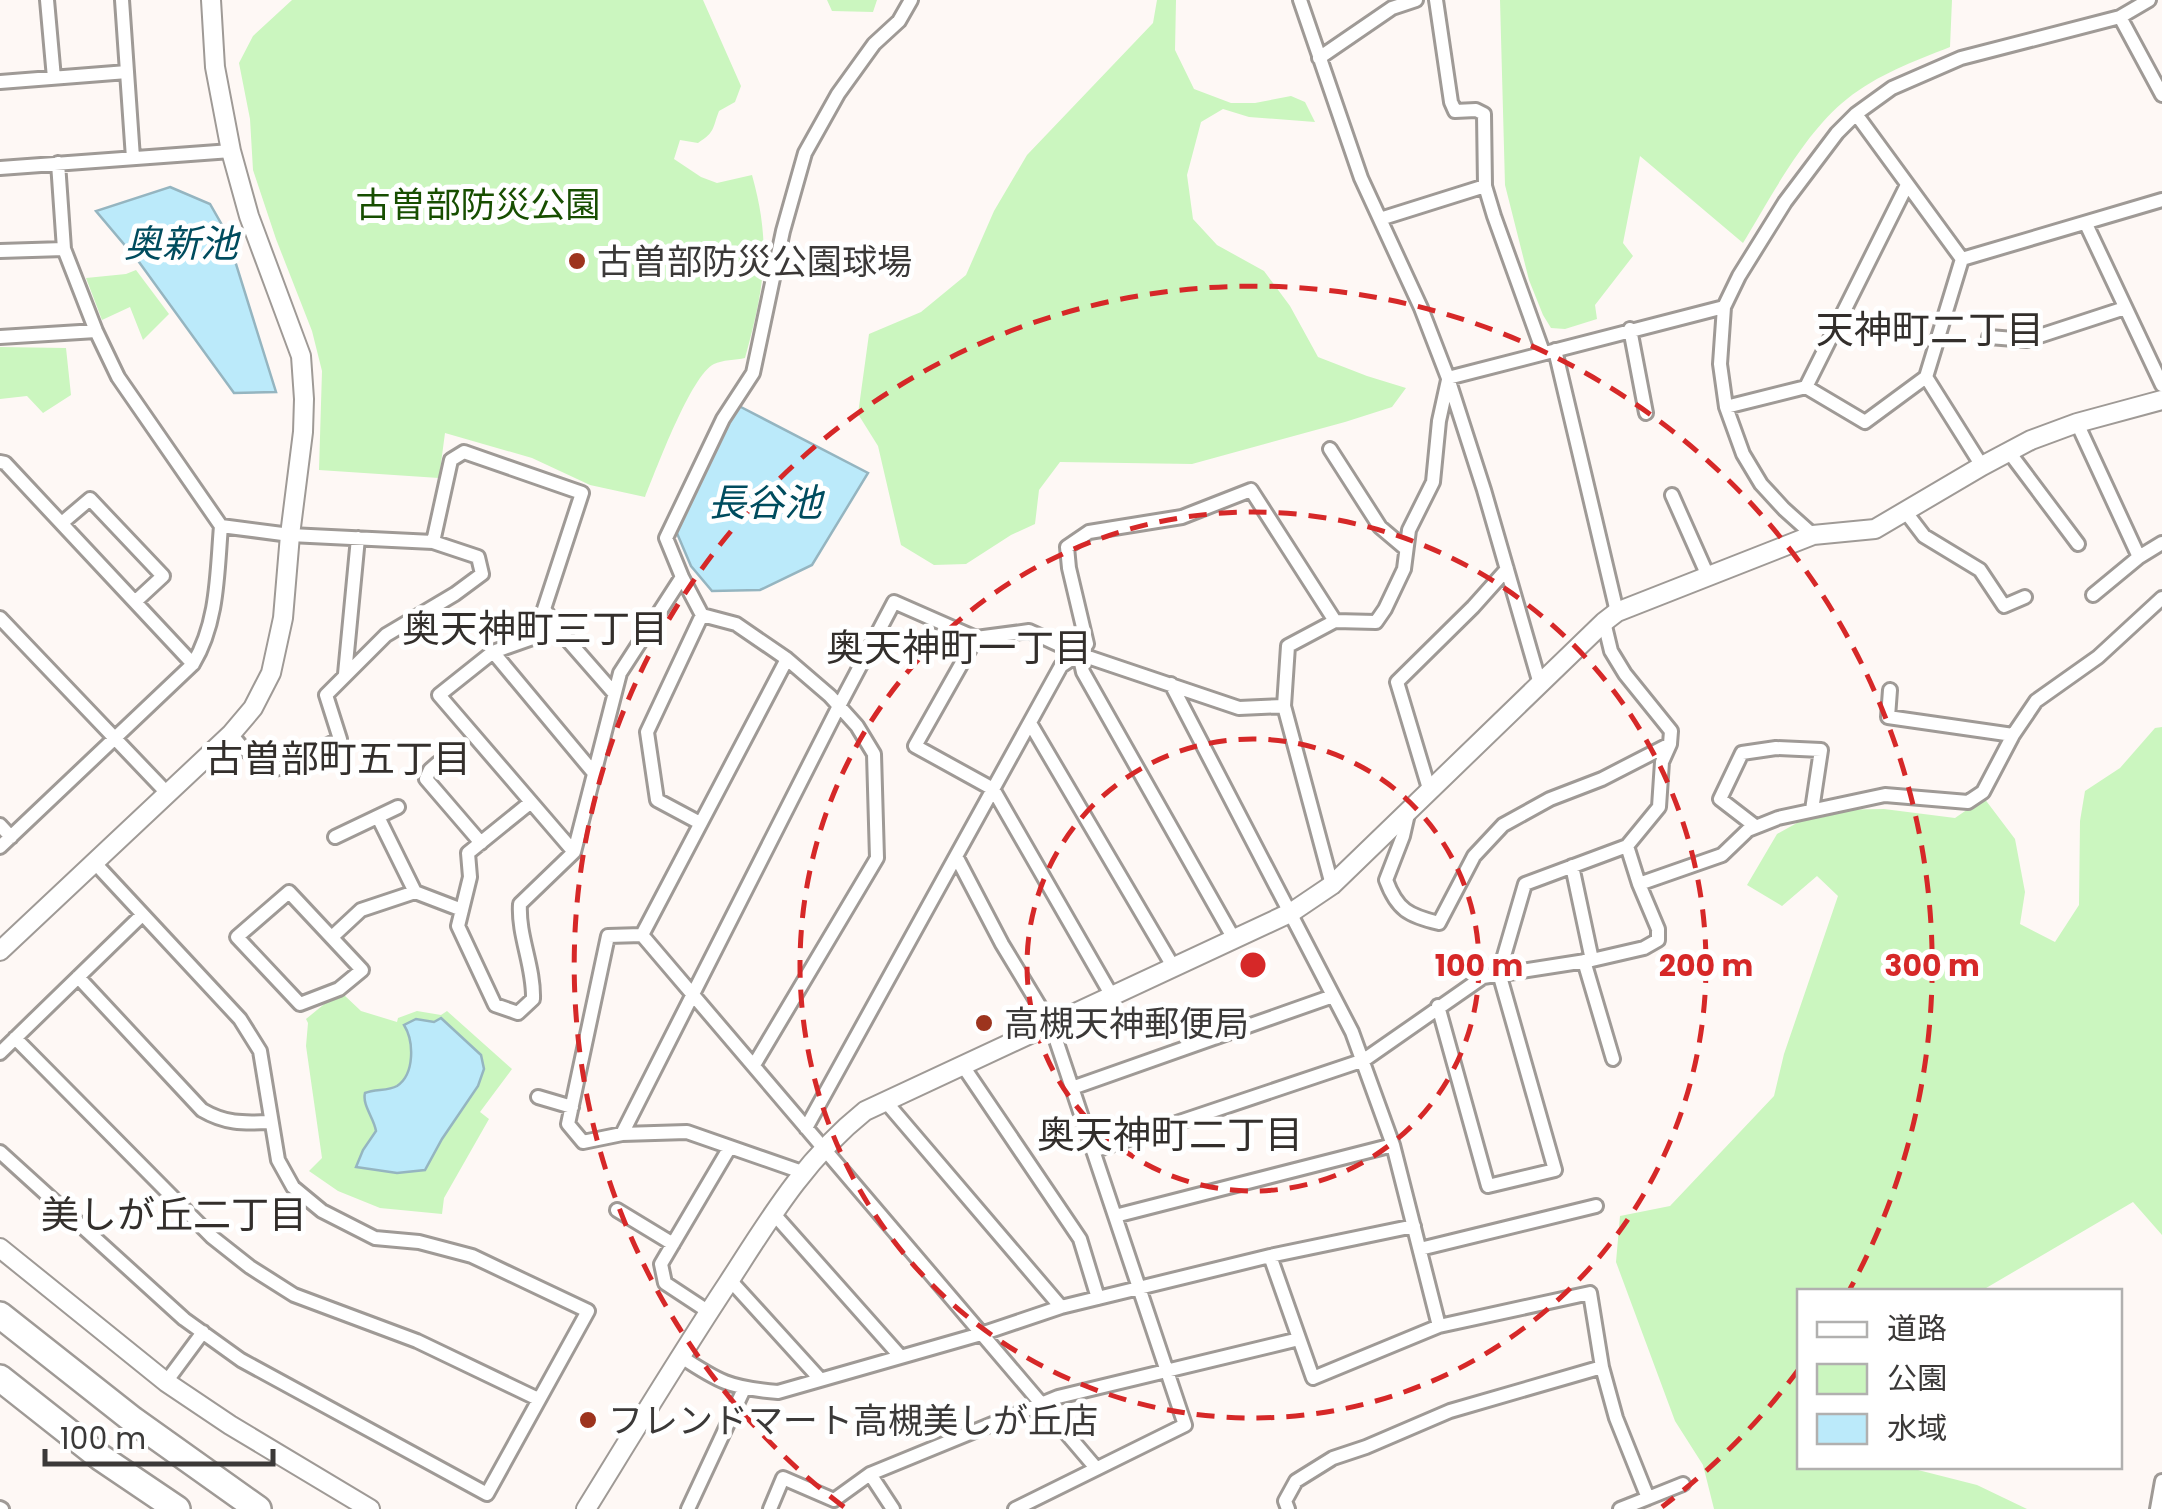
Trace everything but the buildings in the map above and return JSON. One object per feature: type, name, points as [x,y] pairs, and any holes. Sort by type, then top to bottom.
[{"type":"highway","points":[[0,1315],[132,1420],[258,1509]]},
{"type":"highway","points":[[0,1332],[127,1431],[241,1509]]},
{"type":"highway","points":[[0,1378],[100,1457],[177,1509]]},
{"type":"highway","points":[[0,1395],[92,1466],[158,1509]]},
{"type":"street","points":[[47,0],[54,78]]},
{"type":"street","points":[[122,0],[133,158]]},
{"type":"street","points":[[0,951],[231,734],[254,708],[272,673],[283,618],[303,432],[301,356],[249,216],[231,151],[214,67],[211,0]]},
{"type":"street","points":[[754,1065],[877,858],[874,754],[839,706],[787,659],[736,624],[702,615],[666,538],[723,420],[752,372],[783,231],[806,153],[838,94],[874,44],[899,21],[911,0]]},
{"type":"street","points":[[1300,0],[1361,178],[1421,308],[1448,378],[1540,684]]},
{"type":"street","points":[[1319,58],[1392,8],[1416,0]]},
{"type":"street","points":[[1436,0],[1451,102],[1455,111],[1476,110],[1484,114],[1485,186],[1549,351],[1610,617],[1610,652],[1672,732],[1662,762],[1659,807],[1627,846],[1524,884],[1499,973],[1555,1170],[1488,1186],[1438,1006]]},
{"type":"street","points":[[1813,535],[1761,484],[1743,454],[1726,408],[1720,364],[1724,307],[1785,202],[1856,114],[1892,88],[1961,58],[2120,17],[2145,1]]},
{"type":"street","points":[[2120,17],[2162,95]]},
{"type":"street","points":[[0,82],[127,72]]},
{"type":"street","points":[[1856,114],[1962,260]]},
{"type":"street","points":[[0,168],[231,151]]},
{"type":"street","points":[[0,847],[194,664],[208,637],[213,616],[221,526],[118,377],[96,331],[64,249],[58,164]]},
{"type":"street","points":[[1806,387],[1907,184]]},
{"type":"street","points":[[1380,219],[1485,186]]},
{"type":"street","points":[[1962,260],[2162,200]]},
{"type":"street","points":[[2086,224],[2162,385]]},
{"type":"street","points":[[0,251],[64,249]]},
{"type":"street","points":[[1726,408],[1806,387],[1865,422],[1926,377],[1962,260]]},
{"type":"street","points":[[1448,378],[1724,307]]},
{"type":"street","points":[[1989,337],[2027,340],[2125,308]]},
{"type":"street","points":[[1630,330],[1646,414]]},
{"type":"street","points":[[0,338],[96,331]]},
{"type":"street","points":[[1926,377],[1982,466]]},
{"type":"street","points":[[1332,885],[1284,706],[1288,646],[1335,620],[1376,622],[1385,609],[1404,569],[1409,530],[1433,482],[1448,378]]},
{"type":"street","points":[[586,1509],[680,1356],[802,1172],[865,1111],[1292,912],[1332,885],[1610,617],[1813,535],[1875,529],[2032,440],[2077,422],[2162,400]]},
{"type":"street","points":[[2077,422],[2139,557]]},
{"type":"street","points":[[1330,449],[1380,527],[1406,549]]},
{"type":"street","points":[[432,542],[451,460],[464,452],[582,493],[544,609],[614,693]]},
{"type":"street","points":[[2009,452],[2078,544]]},
{"type":"street","points":[[0,462],[62,522],[194,664]]},
{"type":"street","points":[[806,1128],[1061,666],[1087,644],[1069,568],[1068,547],[1089,532],[1182,517],[1251,490],[1335,620]]},
{"type":"street","points":[[1672,495],[1708,576]]},
{"type":"street","points":[[62,522],[90,499],[163,576],[136,601]]},
{"type":"street","points":[[1906,511],[1924,536],[1980,570],[2004,606],[2025,597]]},
{"type":"street","points":[[221,526],[290,535],[432,542],[478,557],[482,574],[386,635],[326,695],[340,739],[285,767],[269,770],[231,734]]},
{"type":"street","points":[[345,674],[358,538]]},
{"type":"street","points":[[2094,595],[2162,542]]},
{"type":"street","points":[[1430,792],[1397,682],[1507,569]]},
{"type":"street","points":[[531,802],[468,854],[470,877],[458,926],[495,1005],[518,1013],[532,998],[534,978],[519,919],[520,904],[574,852],[620,674],[682,577]]},
{"type":"street","points":[[1639,884],[1722,855],[1748,830],[1778,818],[1885,795],[1968,802],[1983,792],[2036,701],[2098,658],[2162,598]]},
{"type":"street","points":[[622,1134],[894,602],[976,638],[1029,632],[1079,654],[1239,708],[1284,706]]},
{"type":"street","points":[[700,823],[657,800],[647,732],[702,615]]},
{"type":"street","points":[[0,618],[168,794]]},
{"type":"street","points":[[558,629],[493,652],[439,696],[574,852]]},
{"type":"street","points":[[976,638],[915,746],[993,789],[1112,996]]},
{"type":"street","points":[[493,652],[593,772]]},
{"type":"street","points":[[1079,654],[1083,672],[1234,940]]},
{"type":"street","points":[[642,935],[787,659]]},
{"type":"street","points":[[1172,684],[1292,912],[1364,1060],[1394,1145],[1439,1326]]},
{"type":"street","points":[[1890,690],[1888,718],[2013,735]]},
{"type":"street","points":[[1030,723],[1174,968]]},
{"type":"street","points":[[1408,813],[1386,880],[1394,900],[1414,917],[1440,923],[1474,856],[1502,825],[1670,744]]},
{"type":"street","points":[[1756,826],[1720,799],[1742,753],[1776,748],[1820,750],[1812,810]]},
{"type":"street","points":[[438,763],[426,778],[480,843]]},
{"type":"street","points":[[335,837],[398,807]]},
{"type":"street","points":[[378,817],[415,892]]},
{"type":"street","points":[[0,825],[11,837]]},
{"type":"street","points":[[1093,1151],[1364,1060],[1482,977],[1644,948],[1658,940],[1658,929],[1627,846]]},
{"type":"street","points":[[956,856],[1002,944],[1051,1024],[1185,1425],[1016,1509]]},
{"type":"street","points":[[0,1152],[184,1318],[241,1360],[487,1494],[588,1310],[472,1256],[419,1242],[375,1238],[322,1211],[293,1187],[278,1160],[260,1051],[240,1020],[94,862]]},
{"type":"street","points":[[1572,866],[1588,960],[1614,1059]]},
{"type":"street","points":[[289,892],[332,937],[362,970],[339,989],[300,1004],[237,936],[289,892]]},
{"type":"street","points":[[332,937],[361,910],[415,892],[462,910]]},
{"type":"street","points":[[0,1053],[142,915]]},
{"type":"street","points":[[642,935],[1096,1468]]},
{"type":"street","points":[[642,935],[608,936],[568,1124],[584,1142],[622,1134],[687,1132],[802,1172]]},
{"type":"street","points":[[78,977],[202,1110],[217,1119],[238,1123],[270,1122]]},
{"type":"street","points":[[1072,1088],[1333,996]]},
{"type":"street","points":[[16,1038],[212,1237],[250,1267],[294,1294],[417,1341],[538,1399]]},
{"type":"street","points":[[963,1066],[1080,1239],[1098,1298]]},
{"type":"street","points":[[538,1096],[572,1107]]},
{"type":"street","points":[[886,1102],[1062,1307]]},
{"type":"street","points":[[1114,1216],[1394,1145]]},
{"type":"street","points":[[709,1312],[665,1283],[660,1264],[730,1147]]},
{"type":"street","points":[[1420,1249],[1596,1206]]},
{"type":"street","points":[[617,1210],[673,1244]]},
{"type":"street","points":[[774,1213],[900,1356]]},
{"type":"street","points":[[680,1356],[715,1380],[744,1390],[778,1392],[1062,1307],[1270,1256],[1414,1226]]},
{"type":"street","points":[[0,1248],[166,1382],[230,1426],[370,1509]]},
{"type":"street","points":[[1270,1256],[1313,1378],[1439,1326],[1590,1293],[1602,1367],[1616,1418],[1648,1498]]},
{"type":"street","points":[[730,1280],[820,1379]]},
{"type":"street","points":[[166,1382],[202,1332]]},
{"type":"street","points":[[770,1509],[782,1478],[834,1500],[870,1474],[1058,1397],[1299,1339]]},
{"type":"street","points":[[1288,1509],[1285,1501],[1296,1480],[1333,1458],[1450,1411],[1602,1367]]},
{"type":"street","points":[[688,1509],[744,1390]]},
{"type":"street","points":[[870,1474],[893,1509]]},
{"type":"street","points":[[2158,1509],[2162,1480]]},
{"type":"street","points":[[1620,1509],[1683,1484]]},
{"type":"green space","name":"古曽部防災公園","points":[[292,0],[703,0],[741,86],[735,102],[719,111],[708,135],[698,143],[680,140],[674,159],[717,183],[752,175],[764,246],[761,288],[745,358],[714,364],[705,372],[675,424],[645,497],[590,485],[532,458],[445,433],[439,478],[319,470],[322,371],[312,331],[253,170],[250,119],[239,63],[253,36]]},
{"type":"green space","points":[[827,0],[877,0],[873,12],[832,11]]},
{"type":"green space","points":[[1157,0],[1176,0],[1175,50],[1194,89],[1231,103],[1291,96],[1305,102],[1315,122],[1249,117],[1223,109],[1201,122],[1187,175],[1193,219],[1217,245],[1264,271],[1290,306],[1318,357],[1406,388],[1392,407],[1192,464],[1060,462],[1039,490],[1035,524],[966,564],[934,565],[901,545],[878,446],[858,414],[869,334],[921,312],[966,275],[994,211],[1027,155],[1153,23]]},
{"type":"green space","points":[[1500,0],[1952,0],[1950,47],[1883,76],[1831,113],[1789,167],[1743,243],[1640,156],[1623,243],[1633,256],[1595,305],[1597,319],[1565,329],[1551,328],[1529,280],[1505,185]]},
{"type":"green space","points":[[136,270],[169,314],[143,340],[130,307],[102,320],[86,278]]},
{"type":"green space","points":[[0,347],[66,348],[71,395],[43,413],[27,396],[0,399]]},
{"type":"green space","points":[[2162,727],[2162,1235],[2133,1202],[1984,1289],[1797,1289],[1797,1469],[1918,1469],[1977,1485],[2027,1509],[1714,1509],[1703,1465],[1675,1421],[1616,1262],[1620,1216],[1670,1206],[1774,1096],[1784,1054],[1838,896],[1817,876],[1782,906],[1747,885],[1777,834],[1813,814],[1826,810],[1884,809],[1955,818],[1984,798],[2015,839],[2025,892],[2020,924],[2055,942],[2079,905],[2080,821],[2085,791],[2120,768],[2155,728]]},
{"type":"green space","points":[[343,994],[361,1011],[397,1022],[398,1018],[417,1011],[441,1015],[447,1011],[512,1069],[480,1112],[489,1119],[444,1198],[442,1214],[380,1208],[338,1191],[309,1171],[322,1158],[306,1046],[306,1019]]},
{"type":"water","name":"奥新池","points":[[170,187],[210,204],[226,232],[276,392],[234,393],[139,262],[96,211]]},
{"type":"water","name":"長谷池","points":[[737,405],[868,473],[812,565],[760,590],[712,591],[691,566],[676,531],[709,443]]},
{"type":"water","points":[[441,1018],[481,1055],[484,1069],[478,1086],[425,1170],[397,1173],[356,1167],[376,1131],[365,1093],[390,1089],[403,1081],[410,1066],[411,1048],[404,1025],[416,1019],[434,1022]]},
{"type":"place","name":"古曽部防災公園球場","points":[[577,261]]},
{"type":"place","name":"高槻天神郵便局","points":[[984,1023]]},
{"type":"place","name":"フレンドマート高槻美しが丘店","points":[[588,1420]]},
{"type":"district","name":"天神町二丁目","points":[[1930,329]]},
{"type":"district","name":"奥天神町三丁目","points":[[535,628]]},
{"type":"district","name":"奥天神町一丁目","points":[[959,647]]},
{"type":"district","name":"古曽部町五丁目","points":[[338,758]]},
{"type":"district","name":"奥天神町二丁目","points":[[1170,1134]]},
{"type":"district","name":"美しが丘二丁目","points":[[174,1214]]}]
